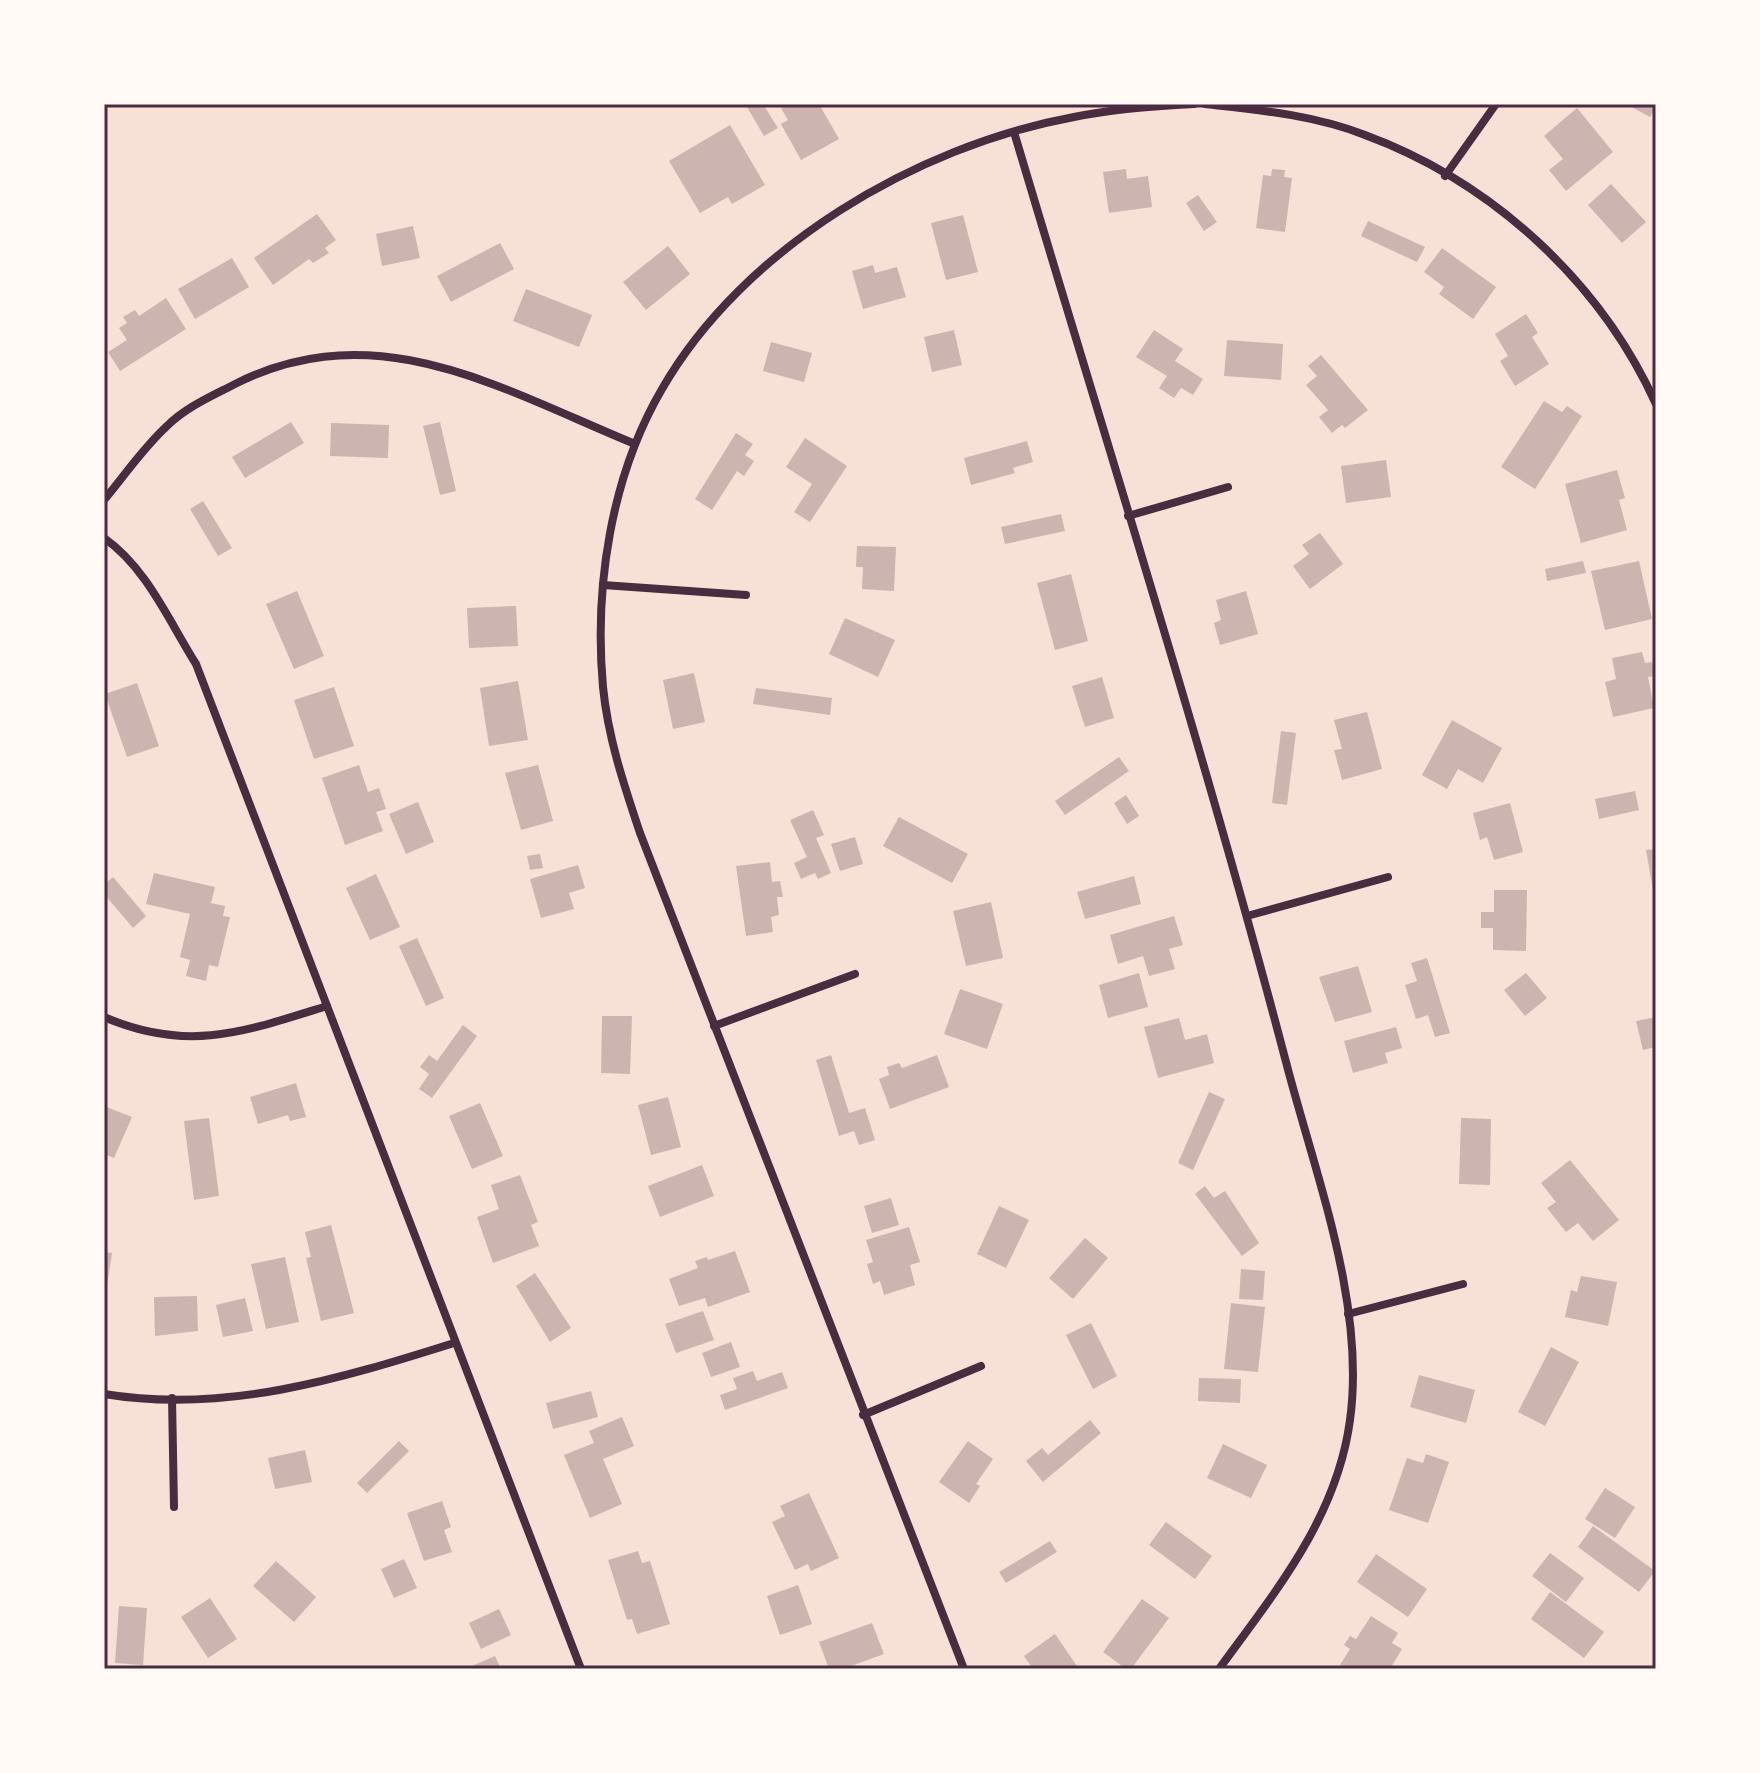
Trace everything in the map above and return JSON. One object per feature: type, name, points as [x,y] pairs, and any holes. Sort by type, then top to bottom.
[{"type":"street","points":[[964,1669],[863,1415],[617,765],[603,688],[603,585],[611,531],[635,444],[662,389],[697,338],[785,247],[861,198],[912,170],[1014,132],[1072,117],[1194,104]]},
{"type":"street","points":[[1205,104],[1283,112],[1363,134],[1399,149],[1496,206],[1552,253],[1608,318],[1656,404]]},
{"type":"street","points":[[1445,176],[1496,104]]},
{"type":"street","points":[[1014,132],[1247,916],[1341,1268],[1348,1314],[1354,1386],[1343,1464],[1314,1532],[1274,1597],[1219,1669]]},
{"type":"street","points":[[104,500],[170,423],[202,400],[266,368],[335,354],[419,360],[476,379],[635,444]]},
{"type":"street","points":[[1128,516],[1228,487]]},
{"type":"street","points":[[104,538],[119,549],[140,574],[196,664],[581,1669]]},
{"type":"street","points":[[603,585],[746,595]]},
{"type":"street","points":[[1247,916],[1388,877]]},
{"type":"street","points":[[714,1026],[855,974]]},
{"type":"street","points":[[104,1017],[153,1036],[193,1038],[268,1025],[327,1006]]},
{"type":"street","points":[[1348,1314],[1463,1284]]},
{"type":"street","points":[[104,1394],[134,1399],[224,1399],[286,1391],[454,1343]]},
{"type":"street","points":[[863,1415],[981,1366]]},
{"type":"street","points":[[172,1398],[174,1507]]},
{"type":"building","points":[[763,104],[778,128],[764,136],[747,107]]},
{"type":"building","points":[[789,104],[819,104],[839,139],[801,160],[781,124],[788,120],[781,108]]},
{"type":"building","points":[[1626,104],[1656,104],[1656,106],[1650,117]]},
{"type":"building","points":[[1577,108],[1613,152],[1566,191],[1549,170],[1563,159],[1544,136]]},
{"type":"building","points":[[730,125],[765,185],[732,204],[728,197],[700,213],[669,161]]},
{"type":"building","points":[[1126,169],[1127,179],[1148,176],[1152,207],[1109,213],[1103,172]]},
{"type":"building","points":[[1272,169],[1285,170],[1284,177],[1292,178],[1285,232],[1256,228],[1263,175],[1271,176]]},
{"type":"building","points":[[1611,184],[1646,222],[1622,243],[1588,205]]},
{"type":"building","points":[[1198,195],[1217,222],[1204,231],[1186,203]]},
{"type":"building","points":[[317,214],[336,240],[325,248],[329,253],[313,263],[309,259],[273,285],[254,258]]},
{"type":"building","points":[[963,215],[978,272],[946,280],[931,223]]},
{"type":"building","points":[[1368,221],[1425,247],[1417,262],[1361,236]]},
{"type":"building","points":[[413,226],[420,258],[382,266],[376,234]]},
{"type":"building","points":[[500,243],[514,269],[451,302],[437,276]]},
{"type":"building","points":[[668,246],[690,274],[646,310],[623,282]]},
{"type":"building","points":[[1442,248],[1496,287],[1473,319],[1439,294],[1444,287],[1424,272]]},
{"type":"building","points":[[232,258],[249,287],[195,319],[178,289]]},
{"type":"building","points":[[873,265],[875,273],[897,267],[906,297],[863,309],[852,271]]},
{"type":"building","points":[[526,289],[592,315],[579,347],[513,321]]},
{"type":"building","points":[[166,298],[186,329],[120,371],[108,352],[127,340],[119,328],[127,323],[123,317],[135,310],[139,316]]},
{"type":"building","points":[[1526,314],[1538,333],[1532,337],[1549,364],[1515,386],[1500,361],[1508,356],[1495,334]]},
{"type":"building","points":[[954,330],[962,365],[932,372],[924,337]]},
{"type":"building","points":[[1154,330],[1183,349],[1175,361],[1203,379],[1193,395],[1181,388],[1174,398],[1159,388],[1167,376],[1136,357]]},
{"type":"building","points":[[1227,340],[1283,344],[1281,380],[1224,376]]},
{"type":"building","points":[[771,342],[812,353],[804,382],[763,371]]},
{"type":"building","points":[[1321,355],[1368,410],[1345,428],[1342,425],[1332,433],[1319,417],[1328,410],[1306,385],[1317,376],[1308,366]]},
{"type":"building","points":[[1544,401],[1562,412],[1567,406],[1582,416],[1535,489],[1501,467]]},
{"type":"building","points":[[291,422],[304,443],[245,478],[232,457]]},
{"type":"building","points":[[440,422],[456,491],[440,495],[423,426]]},
{"type":"building","points":[[331,423],[389,425],[388,458],[330,456]]},
{"type":"building","points":[[736,433],[753,444],[745,455],[754,461],[744,476],[737,471],[712,510],[695,499]]},
{"type":"building","points":[[805,438],[847,466],[810,522],[794,512],[812,484],[786,467]]},
{"type":"building","points":[[1027,441],[1033,462],[1013,468],[1015,473],[971,485],[964,458]]},
{"type":"building","points":[[1386,460],[1391,497],[1346,503],[1341,466]]},
{"type":"building","points":[[1617,470],[1625,498],[1619,500],[1627,530],[1581,543],[1565,484]]},
{"type":"building","points":[[203,501],[232,548],[218,556],[190,509]]},
{"type":"building","points":[[1061,514],[1065,531],[1005,544],[1001,527]]},
{"type":"building","points":[[1320,533],[1343,564],[1310,589],[1293,566],[1309,554],[1302,545]]},
{"type":"building","points":[[857,546],[896,547],[894,591],[862,589],[863,567],[856,567]]},
{"type":"building","points":[[1583,561],[1586,573],[1547,581],[1545,569]]},
{"type":"building","points":[[1639,561],[1652,619],[1605,630],[1591,571]]},
{"type":"building","points":[[1071,574],[1088,641],[1055,650],[1037,583]]},
{"type":"building","points":[[297,591],[324,656],[294,669],[266,604]]},
{"type":"building","points":[[1246,591],[1258,634],[1220,645],[1214,623],[1221,620],[1216,600]]},
{"type":"building","points":[[516,606],[518,646],[469,648],[467,608]]},
{"type":"building","points":[[845,618],[895,640],[878,677],[829,654]]},
{"type":"building","points":[[1642,652],[1645,663],[1652,662],[1655,676],[1648,677],[1654,708],[1613,717],[1605,682],[1616,679],[1612,658]]},
{"type":"building","points":[[694,673],[705,722],[673,729],[663,680]]},
{"type":"building","points":[[1102,677],[1114,718],[1085,727],[1072,686]]},
{"type":"building","points":[[518,681],[528,740],[489,746],[480,688]]},
{"type":"building","points":[[137,683],[159,746],[127,757],[105,694]]},
{"type":"building","points":[[334,687],[354,746],[314,759],[294,700]]},
{"type":"building","points":[[756,688],[832,698],[830,715],[753,704]]},
{"type":"building","points":[[1367,712],[1382,769],[1342,780],[1334,750],[1342,749],[1334,720]]},
{"type":"building","points":[[1452,720],[1502,748],[1483,783],[1458,769],[1447,789],[1422,775]]},
{"type":"building","points":[[1281,731],[1296,733],[1287,805],[1272,803]]},
{"type":"building","points":[[1119,757],[1129,771],[1065,815],[1055,801]]},
{"type":"building","points":[[359,765],[368,792],[379,788],[386,809],[376,812],[383,831],[345,845],[322,778]]},
{"type":"building","points":[[538,765],[553,821],[521,830],[505,773]]},
{"type":"building","points":[[1635,791],[1639,810],[1599,819],[1595,799]]},
{"type":"building","points":[[1126,795],[1139,816],[1127,824],[1114,803]]},
{"type":"building","points":[[418,802],[434,842],[406,854],[389,814]]},
{"type":"building","points":[[1510,803],[1523,852],[1494,860],[1487,837],[1480,840],[1473,813]]},
{"type":"building","points":[[813,810],[824,835],[816,838],[831,873],[818,879],[815,873],[801,879],[794,863],[807,857],[790,820]]},
{"type":"building","points":[[899,817],[968,854],[952,883],[883,846]]},
{"type":"building","points":[[855,837],[863,864],[840,871],[831,844]]},
{"type":"building","points":[[1656,849],[1656,895],[1654,896],[1646,850]]},
{"type":"building","points":[[540,854],[543,868],[530,870],[527,856]]},
{"type":"building","points":[[770,862],[772,882],[780,881],[783,897],[777,897],[779,915],[771,917],[773,932],[746,936],[736,866]]},
{"type":"building","points":[[578,865],[585,888],[569,893],[574,909],[541,918],[530,879]]},
{"type":"building","points":[[154,873],[215,887],[211,903],[225,906],[223,916],[230,917],[218,967],[209,965],[206,981],[186,976],[190,960],[180,957],[190,914],[146,904]]},
{"type":"building","points":[[376,874],[400,927],[370,940],[346,888]]},
{"type":"building","points":[[1134,876],[1141,904],[1085,919],[1077,892]]},
{"type":"building","points":[[113,877],[146,916],[133,928],[104,894],[104,885]]},
{"type":"building","points":[[1494,890],[1527,890],[1526,951],[1493,950],[1493,928],[1481,928],[1481,912],[1494,912]]},
{"type":"building","points":[[991,902],[1003,958],[966,966],[953,911]]},
{"type":"building","points":[[1174,916],[1183,945],[1169,949],[1175,969],[1149,976],[1143,956],[1118,964],[1110,935]]},
{"type":"building","points":[[417,938],[444,998],[426,1006],[399,946]]},
{"type":"building","points":[[1427,958],[1450,1033],[1435,1037],[1428,1015],[1416,1019],[1405,985],[1417,981],[1411,963]]},
{"type":"building","points":[[1358,966],[1372,1012],[1335,1022],[1319,977]]},
{"type":"building","points":[[1139,973],[1148,1007],[1108,1018],[1099,985]]},
{"type":"building","points":[[1526,973],[1547,998],[1525,1016],[1504,990]]},
{"type":"building","points":[[960,989],[1003,1004],[987,1049],[944,1034]]},
{"type":"building","points":[[602,1016],[632,1016],[630,1074],[601,1073]]},
{"type":"building","points":[[1656,1017],[1656,1047],[1643,1050],[1636,1021]]},
{"type":"building","points":[[1179,1018],[1185,1040],[1207,1034],[1214,1063],[1158,1078],[1144,1027]]},
{"type":"building","points":[[463,1025],[477,1036],[432,1098],[419,1089],[429,1074],[420,1067],[429,1055],[437,1061]]},
{"type":"building","points":[[1396,1027],[1402,1048],[1385,1053],[1388,1063],[1353,1073],[1344,1041]]},
{"type":"building","points":[[831,1055],[849,1113],[865,1108],[875,1140],[859,1145],[854,1131],[839,1136],[816,1060]]},
{"type":"building","points":[[937,1055],[949,1087],[890,1109],[879,1079],[889,1075],[887,1067],[899,1063],[902,1068]]},
{"type":"building","points":[[296,1083],[306,1117],[290,1121],[288,1115],[258,1124],[250,1097]]},
{"type":"building","points":[[1209,1092],[1225,1099],[1193,1170],[1178,1163]]},
{"type":"building","points":[[668,1097],[681,1147],[651,1155],[638,1105]]},
{"type":"building","points":[[480,1103],[503,1156],[472,1169],[449,1116]]},
{"type":"building","points":[[104,1106],[132,1117],[114,1158],[104,1154]]},
{"type":"building","points":[[209,1118],[219,1196],[194,1200],[184,1121]]},
{"type":"building","points":[[1461,1118],[1491,1119],[1490,1185],[1459,1184]]},
{"type":"building","points":[[1570,1160],[1619,1220],[1593,1241],[1578,1223],[1566,1232],[1547,1208],[1556,1202],[1541,1183]]},
{"type":"building","points":[[702,1165],[714,1196],[660,1217],[648,1186]]},
{"type":"building","points":[[520,1175],[538,1222],[531,1225],[539,1246],[493,1263],[477,1217],[499,1209],[491,1185]]},
{"type":"building","points":[[1205,1186],[1214,1198],[1225,1191],[1259,1243],[1242,1256],[1195,1194]]},
{"type":"building","points":[[891,1198],[899,1225],[872,1233],[864,1206]]},
{"type":"building","points":[[999,1206],[1029,1220],[1006,1268],[977,1254]]},
{"type":"building","points":[[331,1225],[354,1313],[321,1321],[306,1258],[311,1257],[305,1232]]},
{"type":"building","points":[[909,1227],[920,1262],[910,1265],[915,1285],[884,1295],[880,1281],[873,1284],[867,1264],[873,1262],[866,1240]]},
{"type":"building","points":[[1085,1238],[1108,1258],[1073,1299],[1049,1278]]},
{"type":"building","points":[[735,1251],[750,1292],[708,1307],[705,1298],[679,1306],[669,1279],[698,1268],[695,1261]]},
{"type":"building","points":[[104,1252],[112,1253],[106,1292],[104,1292]]},
{"type":"building","points":[[285,1257],[299,1322],[266,1329],[251,1264]]},
{"type":"building","points":[[1241,1269],[1265,1271],[1263,1300],[1239,1299]]},
{"type":"building","points":[[535,1273],[571,1328],[550,1342],[516,1286]]},
{"type":"building","points":[[1581,1276],[1617,1282],[1608,1326],[1565,1317],[1571,1290],[1577,1292]]},
{"type":"building","points":[[197,1296],[198,1331],[155,1336],[154,1297]]},
{"type":"building","points":[[245,1298],[253,1331],[223,1337],[216,1305]]},
{"type":"building","points":[[1231,1303],[1265,1307],[1258,1372],[1224,1369]]},
{"type":"building","points":[[703,1311],[714,1340],[676,1353],[665,1324]]},
{"type":"building","points":[[1091,1323],[1117,1376],[1093,1389],[1066,1335]]},
{"type":"building","points":[[731,1342],[740,1367],[711,1377],[702,1353]]},
{"type":"building","points":[[1551,1347],[1579,1362],[1545,1426],[1518,1412]]},
{"type":"building","points":[[753,1371],[757,1381],[782,1372],[788,1388],[725,1410],[720,1395],[737,1389],[733,1378]]},
{"type":"building","points":[[1419,1375],[1475,1390],[1466,1423],[1410,1407]]},
{"type":"building","points":[[1199,1378],[1241,1379],[1240,1403],[1198,1401]]},
{"type":"building","points":[[591,1391],[598,1417],[553,1429],[546,1403]]},
{"type":"building","points":[[622,1417],[634,1446],[603,1459],[622,1504],[590,1518],[564,1455],[594,1443],[589,1431]]},
{"type":"building","points":[[1090,1420],[1101,1433],[1043,1482],[1026,1461],[1042,1448],[1048,1455]]},
{"type":"building","points":[[399,1441],[409,1451],[367,1493],[357,1483]]},
{"type":"building","points":[[968,1441],[993,1459],[976,1484],[980,1486],[969,1503],[939,1482]]},
{"type":"building","points":[[1223,1444],[1267,1465],[1251,1498],[1207,1478]]},
{"type":"building","points":[[305,1450],[312,1482],[275,1489],[268,1458]]},
{"type":"building","points":[[1426,1454],[1449,1462],[1428,1523],[1389,1510],[1407,1458],[1423,1463]]},
{"type":"building","points":[[1605,1488],[1635,1507],[1615,1538],[1585,1519]]},
{"type":"building","points":[[809,1493],[839,1558],[811,1571],[808,1564],[795,1570],[772,1522],[785,1516],[780,1506]]},
{"type":"building","points":[[442,1501],[451,1527],[444,1530],[452,1552],[424,1561],[407,1513]]},
{"type":"building","points":[[1166,1522],[1212,1556],[1195,1579],[1149,1545]]},
{"type":"building","points":[[1593,1526],[1655,1571],[1639,1592],[1578,1547]]},
{"type":"building","points":[[1050,1541],[1057,1552],[1006,1583],[999,1572]]},
{"type":"building","points":[[638,1551],[642,1563],[650,1561],[670,1624],[637,1634],[632,1619],[627,1620],[608,1560]]},
{"type":"building","points":[[1550,1553],[1584,1578],[1566,1602],[1532,1576]]},
{"type":"building","points":[[1376,1554],[1427,1589],[1408,1617],[1357,1582]]},
{"type":"building","points":[[404,1559],[417,1588],[394,1598],[381,1569]]},
{"type":"building","points":[[276,1561],[316,1597],[294,1622],[253,1586]]},
{"type":"building","points":[[798,1585],[812,1624],[780,1635],[767,1596]]},
{"type":"building","points":[[1550,1592],[1604,1632],[1584,1658],[1531,1619]]},
{"type":"building","points":[[210,1598],[237,1639],[208,1658],[181,1617]]},
{"type":"building","points":[[1142,1599],[1169,1618],[1131,1669],[1126,1669],[1103,1652]]},
{"type":"building","points":[[119,1606],[147,1608],[143,1665],[115,1663]]},
{"type":"building","points":[[499,1609],[511,1635],[481,1649],[469,1623]]},
{"type":"building","points":[[1371,1616],[1398,1633],[1392,1643],[1402,1649],[1390,1669],[1347,1669],[1340,1665],[1350,1649],[1344,1645],[1350,1636],[1356,1639]]},
{"type":"building","points":[[872,1623],[884,1654],[843,1669],[829,1669],[819,1642]]},
{"type":"building","points":[[1055,1634],[1079,1669],[1033,1669],[1024,1656]]},
{"type":"building","points":[[495,1656],[501,1669],[465,1669]]}]
